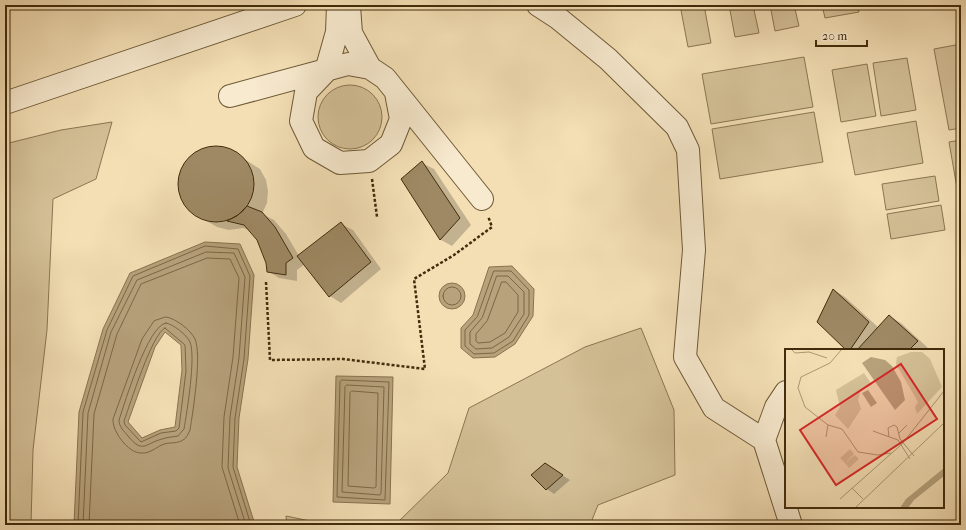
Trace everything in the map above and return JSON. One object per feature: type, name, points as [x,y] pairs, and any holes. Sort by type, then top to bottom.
[{"type":"street","points":[[5,104],[295,5]]},
{"type":"street","points":[[338,5],[337,32],[326,71],[306,92],[301,121],[314,148],[340,163],[369,161],[391,144],[401,119],[396,93]]},
{"type":"street","points":[[349,5],[351,33],[370,68]]},
{"type":"street","points":[[538,5],[558,18],[608,59],[677,127],[688,150],[694,250],[685,357],[714,408],[764,440]]},
{"type":"street","points":[[230,96],[348,64],[370,68],[385,78],[482,199]]},
{"type":"street","points":[[785,394],[776,407],[764,440],[785,506]]},
{"type":"street","points":[[786,508],[791,525]]},
{"type":"path","points":[[369,161],[377,217]]},
{"type":"path","points":[[266,282],[270,360],[343,359],[425,369],[414,279],[454,255],[492,227],[482,199]]},
{"type":"shaded area","points":[[680,5],[704,5],[711,43],[688,47]]},
{"type":"shaded area","points":[[729,5],[753,5],[759,33],[735,37]]},
{"type":"shaded area","points":[[770,5],[794,5],[799,26],[775,31]]},
{"type":"shaded area","points":[[822,5],[857,5],[859,12],[825,18]]},
{"type":"shaded area","points":[[961,44],[961,128],[949,130],[934,49]]},
{"type":"shaded area","points":[[804,57],[813,107],[711,124],[702,74]]},
{"type":"shaded area","points":[[907,58],[916,110],[881,116],[873,63]]},
{"type":"shaded area","points":[[867,64],[876,116],[841,122],[832,70]]},
{"type":"shaded area","points":[[350,85],[368,90],[373,94],[377,99],[382,117],[377,135],[373,140],[368,144],[350,149],[332,144],[327,140],[323,135],[318,117],[323,99],[327,94],[332,90]]},
{"type":"shaded area","points":[[814,112],[823,162],[720,179],[712,129]]},
{"type":"shaded area","points":[[916,121],[923,163],[855,175],[847,133]]},
{"type":"shaded area","points":[[112,122],[96,179],[53,199],[47,330],[33,450],[31,525],[5,525],[5,144],[61,130]]},
{"type":"shaded area","points":[[961,140],[961,211],[949,142]]},
{"type":"shaded area","points":[[935,176],[939,201],[886,210],[882,184]]},
{"type":"shaded area","points":[[941,205],[945,230],[891,239],[887,214]]},
{"type":"shaded area","points":[[641,328],[674,410],[675,475],[598,505],[590,525],[395,525],[448,473],[469,408],[585,347]]},
{"type":"shaded area","points":[[286,516],[329,525],[287,525]]},
{"type":"water","points":[[205,242],[240,244],[254,275],[248,359],[239,418],[237,467],[255,525],[74,525],[79,412],[103,329],[130,273]],"holes":[[[165,332],[181,345],[182,370],[175,427],[160,430],[142,438],[128,422],[155,347]]]},
{"type":"water","points":[[512,266],[534,289],[533,316],[515,344],[495,357],[473,358],[461,348],[461,328],[473,315],[489,267]]},
{"type":"water","points":[[452,283],[461,287],[465,296],[461,305],[452,309],[443,305],[439,296],[443,287]]},
{"type":"water","points":[[336,376],[393,377],[390,504],[333,502]]},
{"type":"building","points":[[216,146],[231,149],[243,157],[251,169],[254,184],[251,199],[243,211],[231,219],[216,222],[201,219],[189,211],[181,199],[178,184],[181,169],[189,157],[201,149]]},
{"type":"building","points":[[422,161],[460,218],[440,240],[401,179]]},
{"type":"building","points":[[247,206],[262,212],[275,227],[293,258],[286,263],[286,275],[267,272],[266,263],[257,240],[244,225],[227,221],[238,215]]},
{"type":"building","points":[[341,222],[371,262],[329,297],[297,256]]},
{"type":"building","points":[[833,289],[869,322],[851,349],[845,349],[817,322]]},
{"type":"building","points":[[889,315],[918,341],[910,349],[858,349]]},
{"type":"building","points":[[545,463],[563,475],[546,490],[531,475]]}]
